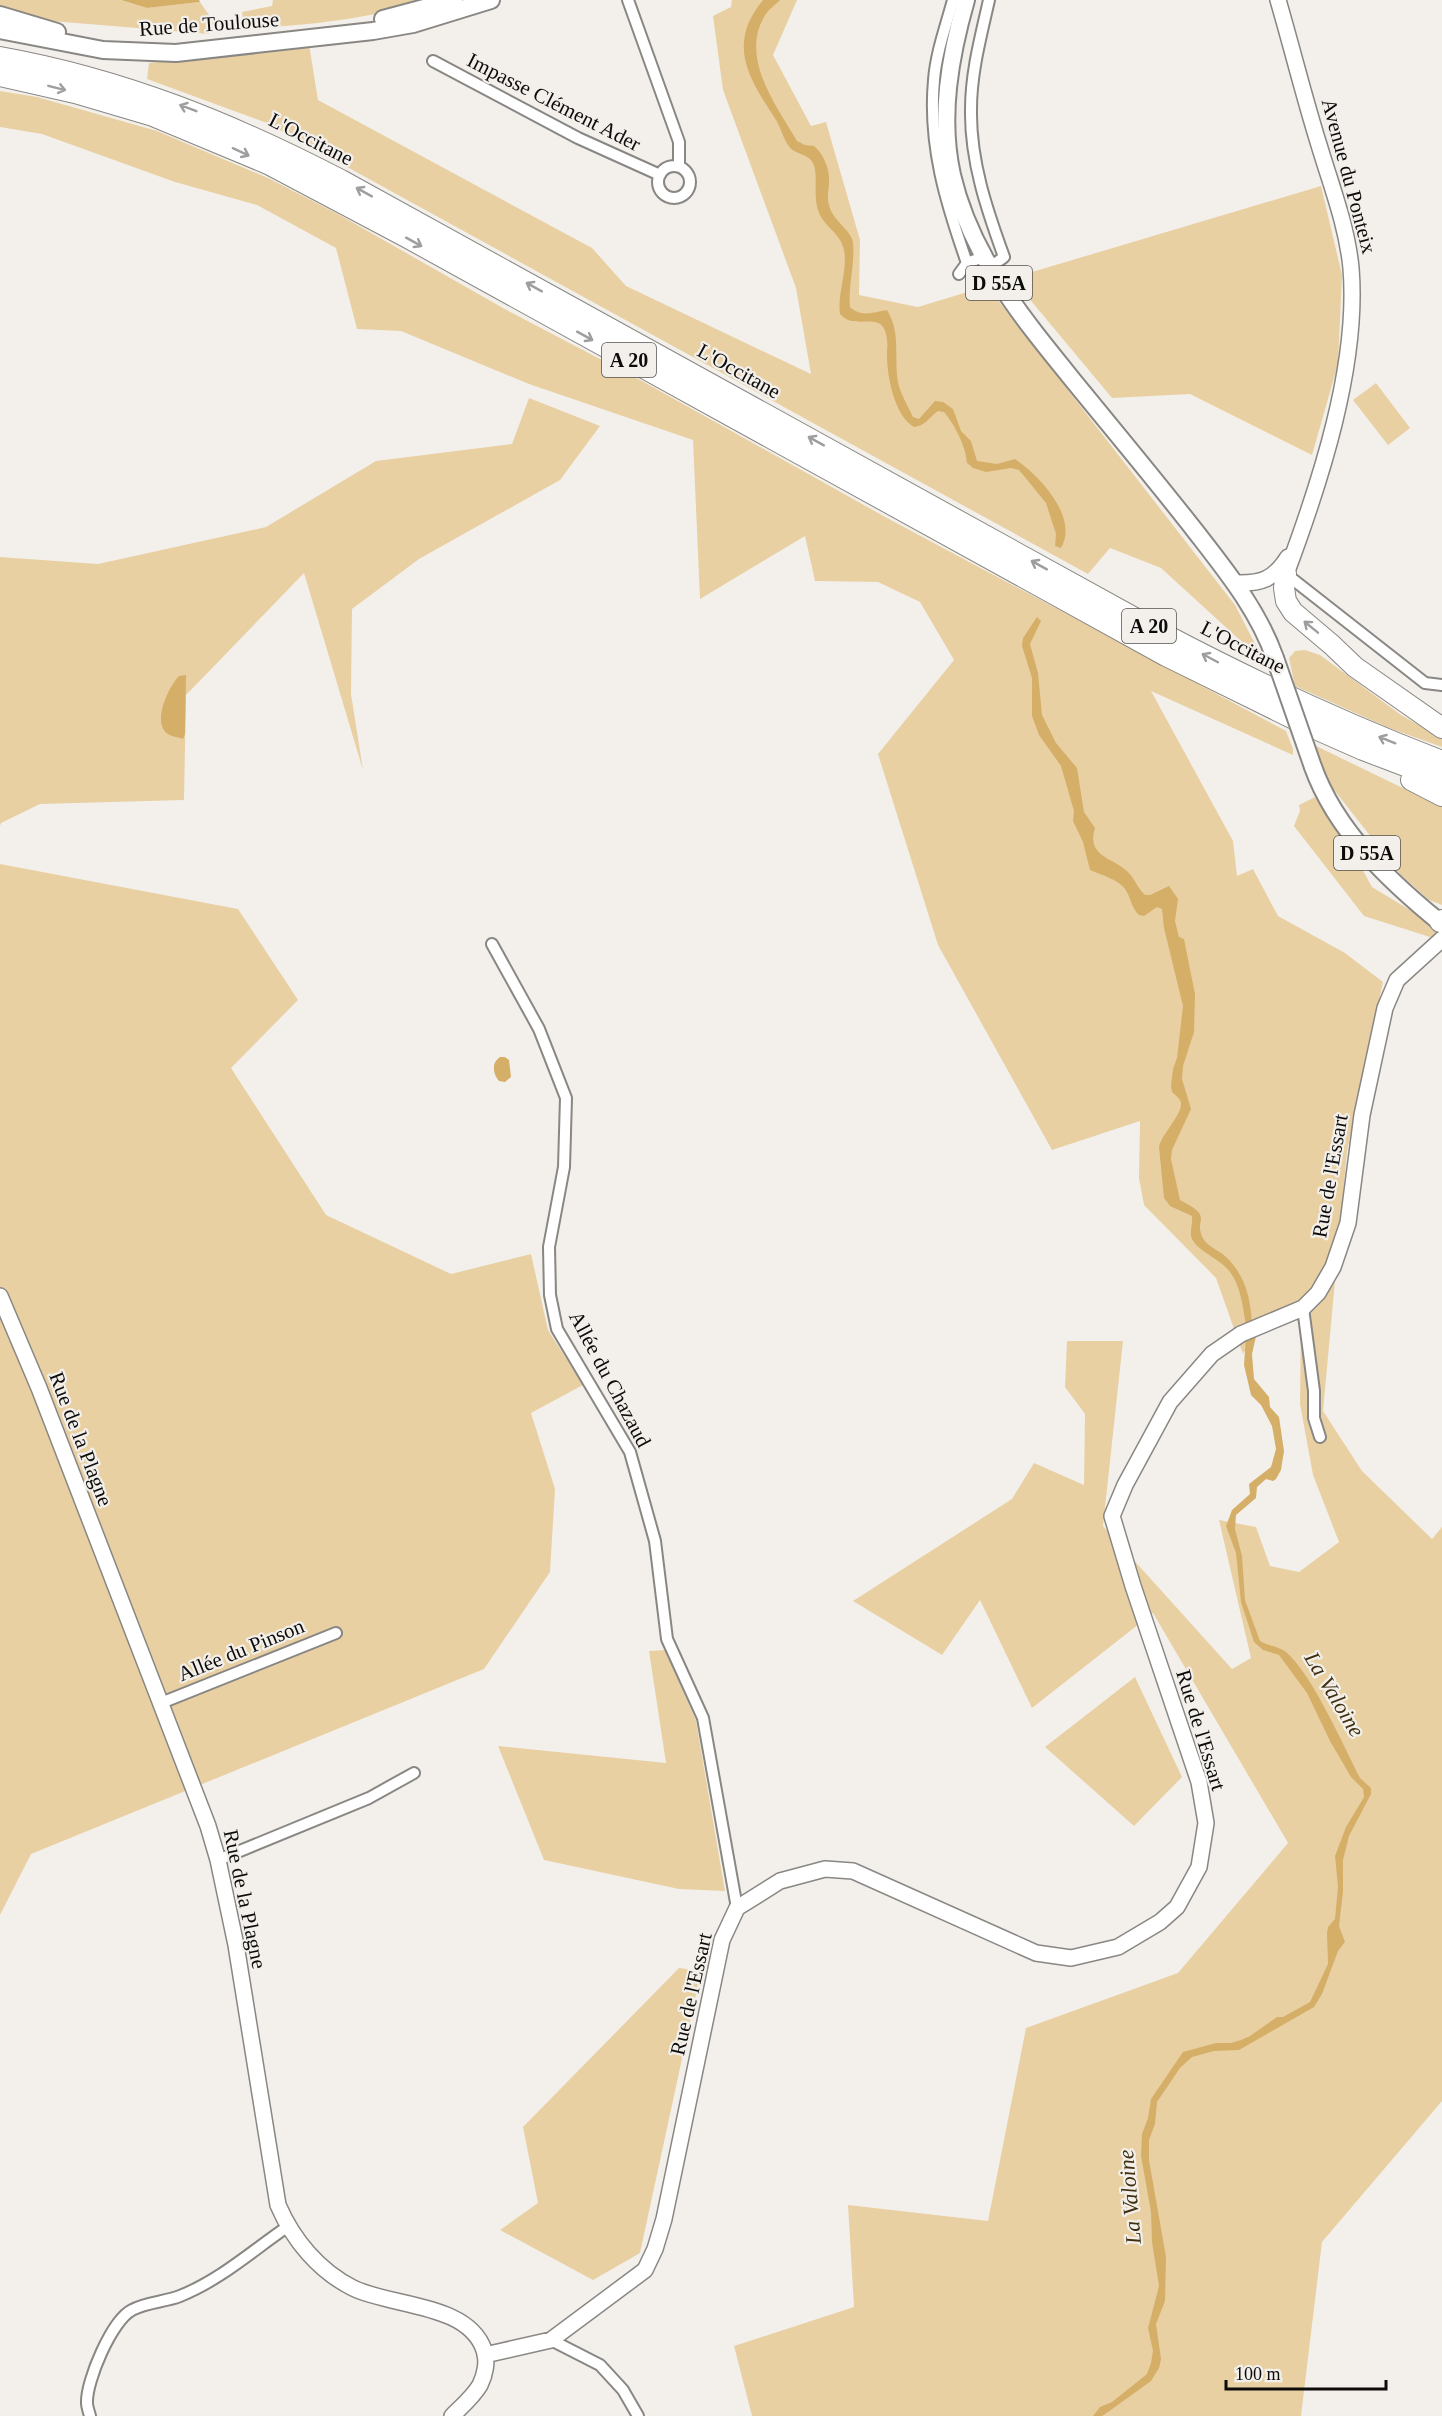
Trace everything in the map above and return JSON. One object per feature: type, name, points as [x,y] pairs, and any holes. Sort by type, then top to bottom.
[{"type":"highway","name":"L'Occitane","points":[[0,57],[85,75],[129,88],[203,114],[282,150],[341,180],[1171,638],[1284,695],[1346,723],[1442,761]]},
{"type":"highway","name":"L'Occitane","points":[[0,76],[75,93],[153,116],[268,164],[437,254],[1166,656],[1237,693],[1364,750],[1442,780]]},
{"type":"highway","points":[[1286,574],[1286,601],[1293,612],[1355,667],[1442,728]]},
{"type":"highway","points":[[1364,750],[1380,765],[1442,796]]},
{"type":"main road","name":"Rue de Toulouse","points":[[0,30],[23,29],[96,39],[171,45],[203,44],[346,26],[454,0]]},
{"type":"main road","name":"Rue de Toulouse","points":[[0,15],[23,29],[103,50],[176,53],[374,31],[413,24],[491,0]]},
{"type":"main road","name":"D 55A","points":[[966,0],[949,82],[948,142],[952,173],[968,227],[1016,311],[1183,514],[1235,583],[1270,644],[1313,767],[1330,802],[1361,846],[1393,882],[1441,926]]},
{"type":"street","points":[[628,0],[679,142],[679,167]]},
{"type":"street","points":[[953,0],[934,79],[933,140],[945,200],[967,263]]},
{"type":"street","points":[[967,263],[1009,258],[988,212],[978,178],[971,111],[974,70],[989,0]]},
{"type":"street","name":"Avenue du Ponteix","points":[[1278,0],[1343,226],[1351,270],[1351,321],[1345,378],[1312,500],[1286,574]]},
{"type":"street","name":"Impasse Clément Ader","points":[[433,61],[578,138],[660,175]]},
{"type":"street","points":[[668,167],[679,167],[688,175],[690,181],[686,192],[675,198],[663,194],[658,184],[660,175],[668,167]]},
{"type":"street","points":[[959,274],[967,263]]},
{"type":"street","points":[[1235,583],[1269,579],[1280,569],[1298,542]]},
{"type":"street","points":[[1286,574],[1425,683],[1442,685]]},
{"type":"street","name":"Rue de l'Essart","points":[[485,2355],[551,2340],[645,2270],[664,2220],[722,1940],[737,1908],[780,1881],[825,1869],[853,1871],[1036,1953],[1071,1958],[1118,1947],[1160,1923],[1177,1907],[1199,1867],[1206,1823],[1199,1782],[1132,1586],[1112,1516],[1125,1485],[1170,1402],[1212,1354],[1241,1334],[1303,1308],[1318,1293],[1333,1267],[1348,1223],[1362,1115],[1385,1008],[1397,980],[1441,926]]},
{"type":"street","name":"Allée du Chazaud","points":[[492,944],[539,1029],[566,1098],[564,1167],[549,1247],[552,1306],[557,1329],[630,1452],[655,1541],[667,1639],[703,1718],[737,1908]]},
{"type":"street","name":"Rue de la Plagne","points":[[0,1296],[39,1388],[208,1826],[218,1860],[236,1945],[278,2205],[288,2227],[326,2271],[355,2288],[462,2321],[479,2338],[485,2355]]},
{"type":"street","points":[[1303,1308],[1314,1391],[1314,1418],[1320,1437]]},
{"type":"street","name":"Allée du Pinson","points":[[161,1703],[336,1633]]},
{"type":"street","points":[[218,1860],[369,1797],[414,1773]]},
{"type":"street","points":[[90,2416],[87,2402],[104,2346],[115,2327],[131,2310],[180,2296],[223,2273],[288,2227]]},
{"type":"street","points":[[551,2340],[600,2365],[623,2390],[638,2416]]},
{"type":"street","points":[[452,2416],[478,2388],[484,2374],[485,2355]]},
{"type":"shaded area","points":[[0,0],[121,0],[147,8],[200,2],[214,22],[209,34],[52,21],[0,6]]},
{"type":"shaded area","points":[[121,0],[199,0],[200,2],[147,8]]},
{"type":"shaded area","points":[[273,0],[432,0],[386,12],[339,20],[244,29],[242,12],[272,6]]},
{"type":"shaded area","points":[[732,0],[797,0],[773,55],[811,126],[826,122],[860,240],[859,295],[918,307],[987,286],[1235,605],[1265,663],[1161,568],[1110,548],[1088,574],[267,123],[147,79],[149,63],[309,44],[318,100],[592,248],[626,286],[811,374],[796,288],[723,90],[713,16],[731,7]]},
{"type":"shaded area","points":[[763,0],[780,0],[764,17],[758,33],[756,49],[759,65],[771,97],[797,141],[814,146],[820,152],[826,165],[829,174],[828,198],[831,211],[852,238],[853,243],[850,307],[863,313],[887,310],[896,336],[899,386],[913,417],[919,419],[935,401],[943,402],[953,409],[961,431],[971,441],[977,461],[997,464],[1015,459],[1045,486],[1061,510],[1065,523],[1065,536],[1061,548],[1055,546],[1056,534],[1046,503],[1019,470],[1011,468],[986,472],[973,468],[967,463],[959,436],[944,412],[938,411],[925,423],[914,427],[907,421],[892,392],[887,359],[887,338],[883,327],[875,322],[851,321],[840,314],[839,306],[845,266],[844,250],[840,239],[819,213],[816,200],[815,168],[808,157],[794,151],[788,145],[778,123],[757,90],[746,61],[744,47],[746,32],[752,16]]},
{"type":"shaded area","points":[[0,91],[37,97],[157,131],[268,178],[336,213],[503,308],[642,381],[887,518],[1286,731],[1293,755],[1151,691],[1233,841],[1237,876],[1253,869],[1278,916],[1345,953],[1383,982],[1347,1151],[1323,1411],[1362,1471],[1432,1539],[1442,1527],[1442,2101],[1322,2242],[1301,2416],[752,2416],[734,2346],[854,2307],[848,2205],[988,2221],[1026,2028],[1178,1973],[1288,1843],[1153,1613],[1032,1708],[980,1600],[942,1655],[853,1601],[1012,1499],[1034,1463],[1084,1485],[1085,1414],[1065,1387],[1067,1341],[1123,1341],[1103,1526],[1232,1669],[1251,1658],[1219,1520],[1256,1527],[1270,1566],[1299,1572],[1339,1542],[1313,1475],[1300,1404],[1301,1324],[1285,1309],[1264,1319],[1243,1354],[1216,1278],[1144,1205],[1139,1178],[1140,1121],[1052,1150],[938,945],[878,754],[954,660],[920,602],[878,582],[815,581],[805,536],[700,599],[693,440],[529,384],[401,331],[357,329],[336,248],[257,205],[175,182],[42,134],[0,127]]},
{"type":"shaded area","points":[[1321,186],[1342,275],[1338,364],[1312,455],[1190,394],[1112,398],[1012,278]]},
{"type":"shaded area","points":[[1376,383],[1410,428],[1388,445],[1353,400]]},
{"type":"shaded area","points":[[529,398],[600,426],[560,480],[419,559],[352,609],[351,694],[363,770],[304,573],[186,695],[184,800],[40,804],[1,823],[0,826],[0,557],[98,564],[266,527],[376,461],[512,444]]},
{"type":"shaded area","points":[[1037,617],[1041,621],[1030,644],[1038,673],[1042,715],[1056,743],[1077,768],[1084,812],[1095,828],[1094,845],[1102,855],[1128,872],[1145,895],[1169,886],[1178,899],[1175,921],[1179,937],[1184,939],[1195,994],[1194,1032],[1183,1066],[1182,1079],[1191,1109],[1172,1150],[1171,1159],[1180,1200],[1198,1211],[1204,1240],[1233,1264],[1243,1280],[1249,1298],[1252,1326],[1246,1325],[1239,1291],[1230,1272],[1199,1248],[1192,1239],[1192,1216],[1170,1206],[1164,1198],[1159,1147],[1181,1103],[1172,1092],[1171,1086],[1183,1006],[1164,928],[1162,909],[1157,907],[1144,916],[1139,915],[1122,886],[1090,870],[1083,842],[1073,821],[1074,811],[1061,766],[1039,735],[1032,716],[1032,678],[1022,646],[1023,638]]},
{"type":"shaded area","points":[[1305,650],[1320,655],[1401,715],[1442,738],[1442,747],[1389,728],[1295,686],[1289,658],[1295,651]]},
{"type":"shaded area","points":[[186,675],[183,739],[170,735],[163,729],[161,713],[175,681],[179,676]]},
{"type":"shaded area","points":[[1314,745],[1442,807],[1442,905],[1429,900],[1401,875],[1331,786]]},
{"type":"shaded area","points":[[1315,797],[1345,838],[1372,887],[1438,927],[1433,938],[1364,916],[1294,826],[1300,811],[1299,805]]},
{"type":"shaded area","points":[[0,864],[238,909],[298,1000],[231,1068],[326,1215],[451,1274],[531,1254],[548,1330],[583,1385],[531,1413],[555,1489],[550,1572],[484,1669],[31,1854],[0,1915]]},
{"type":"shaded area","points":[[500,1057],[509,1060],[511,1077],[505,1082],[499,1081],[494,1072],[495,1062]]},
{"type":"shaded area","points":[[1257,1332],[1252,1354],[1254,1379],[1269,1397],[1270,1407],[1279,1417],[1284,1451],[1281,1470],[1276,1479],[1273,1481],[1266,1479],[1257,1487],[1256,1498],[1236,1515],[1235,1529],[1242,1556],[1245,1600],[1260,1641],[1286,1652],[1306,1676],[1360,1778],[1371,1788],[1371,1794],[1349,1836],[1343,1860],[1343,1892],[1339,1926],[1345,1942],[1338,1951],[1322,1994],[1314,2007],[1239,2050],[1214,2051],[1192,2057],[1180,2068],[1157,2102],[1155,2124],[1149,2140],[1149,2160],[1166,2257],[1165,2301],[1156,2324],[1161,2359],[1159,2368],[1151,2381],[1102,2416],[1093,2416],[1100,2407],[1112,2402],[1147,2374],[1151,2363],[1153,2351],[1148,2328],[1159,2286],[1152,2242],[1151,2212],[1141,2156],[1142,2134],[1148,2118],[1151,2099],[1183,2052],[1216,2043],[1241,2040],[1277,2017],[1283,2017],[1310,2002],[1328,1964],[1327,1933],[1328,1927],[1335,1919],[1338,1887],[1335,1856],[1346,1827],[1364,1797],[1363,1789],[1351,1777],[1330,1741],[1307,1693],[1279,1655],[1263,1650],[1254,1642],[1241,1602],[1236,1553],[1226,1526],[1232,1510],[1250,1494],[1249,1484],[1271,1467],[1276,1449],[1272,1426],[1261,1405],[1251,1395],[1244,1365],[1246,1336]]},
{"type":"shaded area","points":[[665,1650],[696,1721],[725,1891],[679,1889],[544,1860],[498,1746],[666,1763],[649,1651]]},
{"type":"shaded area","points":[[1135,1677],[1182,1777],[1134,1826],[1045,1747]]},
{"type":"shaded area","points":[[679,1968],[701,1971],[640,2253],[593,2280],[500,2230],[538,2203],[523,2127]]},
{"type":"water label","name":"La Valoine","points":[[1335,1694]]},
{"type":"water label","name":"La Valoine","points":[[1129,2197]]}]
